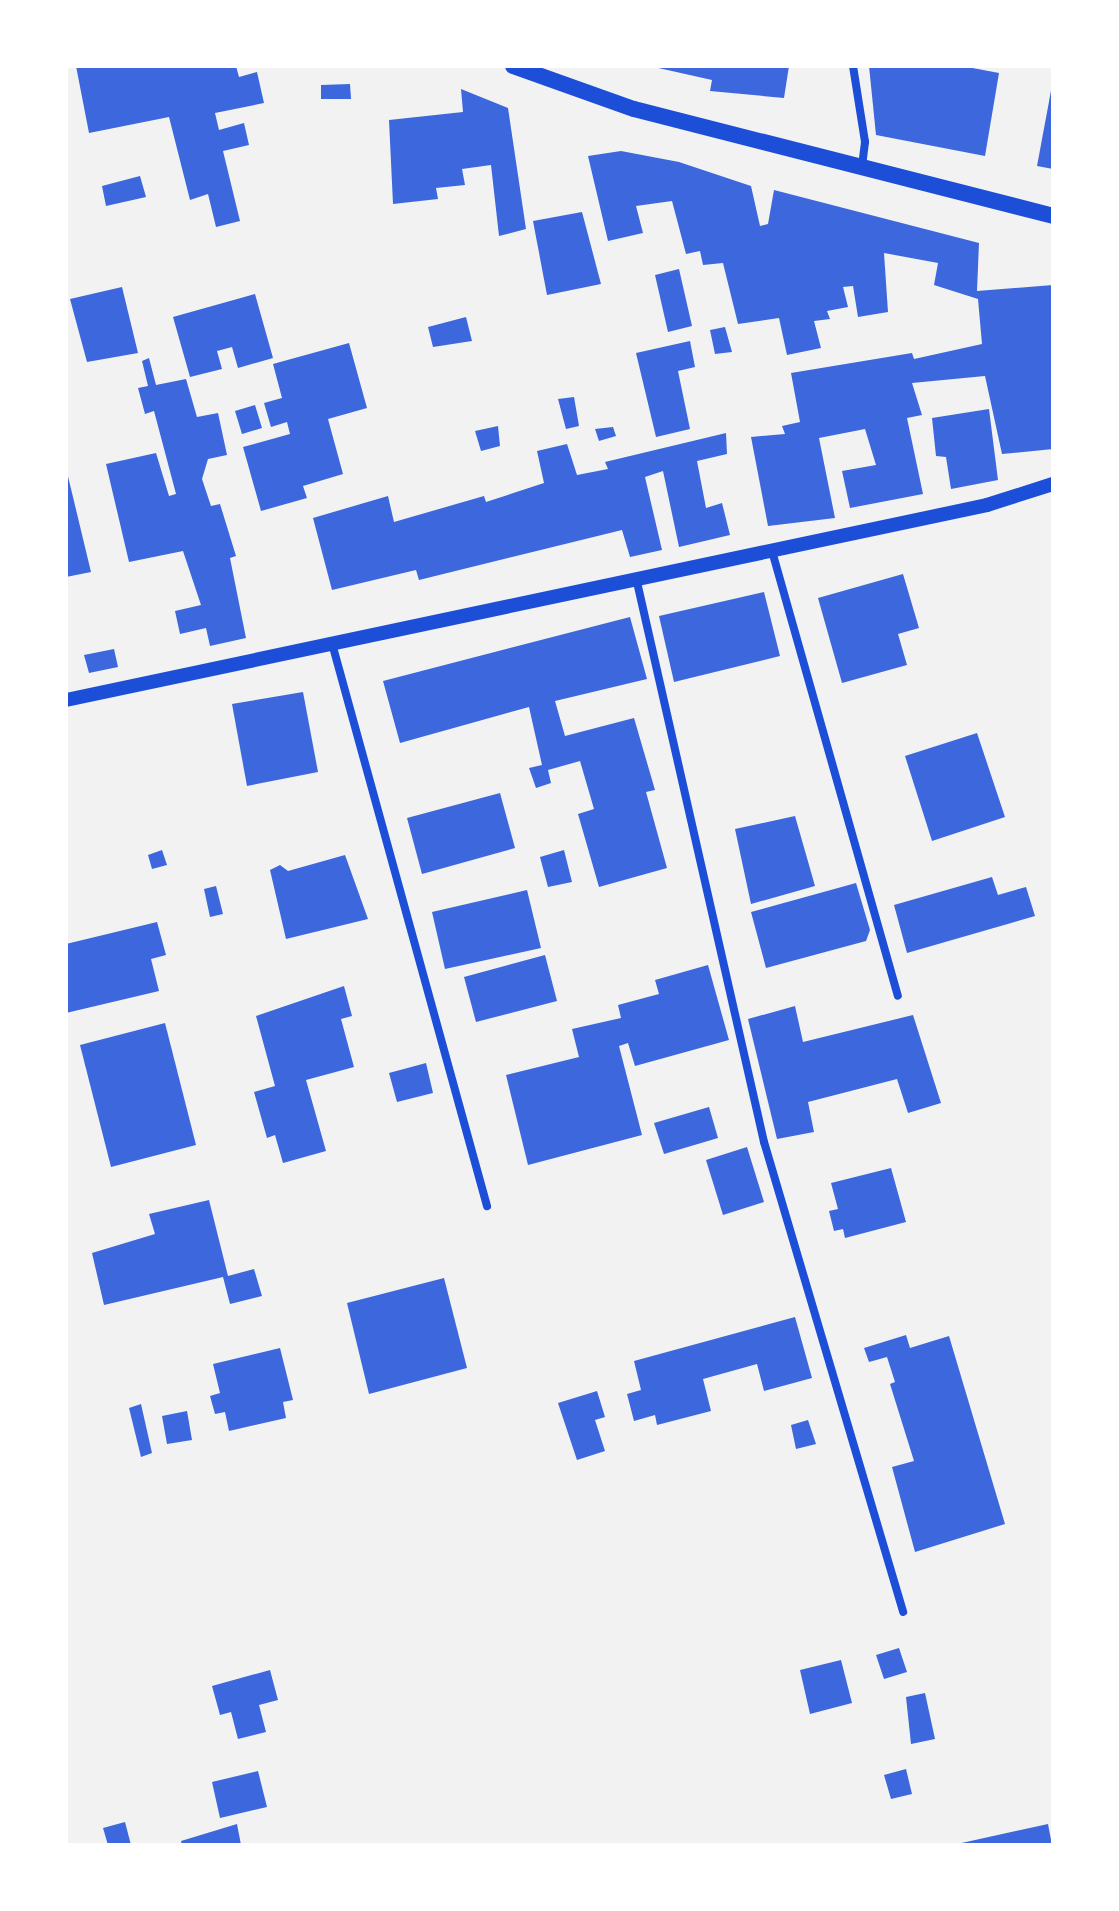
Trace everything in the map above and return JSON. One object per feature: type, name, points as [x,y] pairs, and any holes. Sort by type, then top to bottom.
[{"type":"main road","points":[[513,66],[634,109],[1053,216]]},
{"type":"street","points":[[853,66],[865,142],[862,168]]},
{"type":"street","points":[[66,700],[637,582],[987,505],[1053,484]]},
{"type":"street","points":[[772,551],[898,995]]},
{"type":"street","points":[[637,582],[764,1142],[903,1612]]},
{"type":"street","points":[[333,647],[487,1206]]},
{"type":"building","points":[[76,66],[236,66],[239,77],[257,72],[264,103],[215,113],[219,130],[244,123],[249,145],[223,151],[240,221],[216,227],[208,194],[190,200],[169,117],[89,133]]},
{"type":"building","points":[[789,66],[784,98],[710,91],[712,80],[654,67]]},
{"type":"building","points":[[869,66],[962,66],[999,73],[985,156],[876,135]]},
{"type":"building","points":[[1053,80],[1053,169],[1037,166]]},
{"type":"building","points":[[350,84],[351,99],[321,99],[321,85]]},
{"type":"building","points":[[461,89],[508,108],[526,229],[499,236],[491,165],[462,169],[465,185],[436,188],[438,199],[393,204],[389,120],[463,112]]},
{"type":"building","points":[[621,151],[679,162],[751,186],[760,226],[768,224],[774,190],[979,243],[977,291],[1053,285],[1053,449],[1002,454],[985,376],[912,383],[922,415],[907,418],[923,494],[850,508],[842,471],[876,465],[865,429],[819,438],[835,518],[768,526],[751,437],[785,434],[782,426],[800,422],[791,373],[912,353],[914,359],[982,344],[978,299],[934,285],[938,263],[884,253],[888,312],[858,317],[853,286],[843,287],[848,307],[827,311],[830,319],[814,321],[821,348],[787,355],[779,318],[738,324],[723,263],[703,265],[700,251],[686,254],[672,201],[636,206],[643,233],[608,241],[588,156]]},
{"type":"building","points":[[140,176],[146,197],[106,206],[102,186]]},
{"type":"building","points":[[582,212],[601,284],[547,295],[533,221]]},
{"type":"building","points":[[679,269],[692,326],[668,332],[655,275]]},
{"type":"building","points":[[122,287],[138,353],[87,362],[70,299]]},
{"type":"building","points":[[255,294],[273,358],[238,368],[232,347],[217,351],[222,369],[190,377],[173,317]]},
{"type":"building","points":[[466,317],[472,341],[433,347],[428,327]]},
{"type":"building","points":[[725,327],[732,352],[715,354],[710,330]]},
{"type":"building","points":[[690,341],[695,367],[678,371],[690,429],[656,437],[636,353]]},
{"type":"building","points":[[349,343],[367,408],[328,419],[343,474],[303,486],[307,498],[261,511],[243,447],[290,434],[287,422],[271,427],[264,403],[282,398],[273,364]]},
{"type":"building","points":[[149,358],[156,385],[186,379],[197,417],[218,413],[227,455],[208,459],[202,479],[211,506],[220,504],[236,556],[230,558],[246,638],[210,646],[206,628],[180,634],[175,611],[201,605],[183,551],[129,562],[106,464],[156,453],[169,496],[176,494],[154,411],[145,414],[138,388],[148,386],[142,361]]},
{"type":"building","points":[[574,397],[579,426],[566,429],[558,399]]},
{"type":"building","points":[[255,405],[262,428],[242,434],[235,411]]},
{"type":"building","points":[[989,409],[998,480],[951,489],[946,457],[936,456],[932,418]]},
{"type":"building","points":[[498,426],[500,446],[481,451],[475,431]]},
{"type":"building","points":[[613,427],[616,436],[599,441],[595,429]]},
{"type":"building","points":[[726,433],[727,454],[697,461],[706,508],[722,503],[730,535],[679,547],[663,471],[645,477],[662,550],[630,557],[622,530],[419,580],[416,570],[332,590],[313,518],[388,496],[394,522],[484,496],[486,502],[544,483],[537,451],[567,444],[577,475],[608,469],[605,462]]},
{"type":"building","points":[[66,468],[91,572],[66,577]]},
{"type":"building","points":[[903,574],[919,628],[898,634],[907,665],[842,683],[818,598]]},
{"type":"building","points":[[764,592],[780,656],[674,682],[659,616]]},
{"type":"building","points":[[630,617],[647,679],[555,701],[565,736],[634,718],[655,790],[646,792],[667,868],[599,887],[578,814],[594,809],[580,761],[548,770],[551,783],[536,788],[529,768],[542,765],[529,707],[400,743],[383,681]]},
{"type":"building","points":[[114,649],[118,667],[89,673],[84,655]]},
{"type":"building","points":[[303,692],[318,772],[247,786],[232,704]]},
{"type":"building","points":[[977,733],[1005,817],[932,841],[905,756]]},
{"type":"building","points":[[500,793],[515,848],[422,874],[407,818]]},
{"type":"building","points":[[795,816],[815,886],[751,904],[735,829]]},
{"type":"building","points":[[162,850],[167,865],[152,869],[148,855]]},
{"type":"building","points":[[564,850],[572,882],[548,887],[540,857]]},
{"type":"building","points":[[345,855],[368,919],[286,939],[270,870],[280,865],[288,871]]},
{"type":"building","points":[[992,877],[998,895],[1026,887],[1035,916],[907,953],[894,905]]},
{"type":"building","points":[[856,883],[870,930],[866,941],[766,968],[751,912]]},
{"type":"building","points":[[216,886],[223,914],[210,917],[204,889]]},
{"type":"building","points":[[527,890],[541,948],[445,969],[432,912]]},
{"type":"building","points":[[157,922],[166,955],[151,959],[159,991],[66,1013],[66,944]]},
{"type":"building","points":[[545,955],[557,1001],[476,1022],[464,977]]},
{"type":"building","points":[[708,965],[729,1040],[635,1066],[628,1043],[619,1046],[642,1135],[528,1165],[506,1075],[579,1057],[572,1029],[621,1018],[618,1005],[659,994],[655,980]]},
{"type":"building","points":[[344,986],[352,1016],[341,1019],[354,1067],[306,1080],[326,1151],[283,1163],[275,1135],[267,1138],[254,1092],[275,1086],[256,1016]]},
{"type":"building","points":[[795,1006],[803,1042],[913,1015],[941,1103],[908,1113],[897,1079],[808,1102],[814,1132],[777,1139],[748,1019]]},
{"type":"building","points":[[165,1023],[196,1145],[111,1167],[80,1045]]},
{"type":"building","points":[[426,1063],[433,1093],[397,1102],[389,1073]]},
{"type":"building","points":[[709,1107],[718,1138],[664,1154],[654,1123]]},
{"type":"building","points":[[747,1147],[764,1202],[723,1215],[706,1160]]},
{"type":"building","points":[[891,1168],[906,1222],[845,1238],[843,1229],[834,1231],[829,1211],[838,1209],[831,1183]]},
{"type":"building","points":[[209,1200],[228,1276],[254,1269],[262,1296],[230,1304],[223,1277],[104,1305],[92,1253],[155,1234],[149,1214]]},
{"type":"building","points":[[444,1278],[467,1368],[369,1394],[347,1303]]},
{"type":"building","points":[[795,1317],[812,1378],[764,1391],[757,1364],[703,1379],[711,1411],[657,1425],[655,1415],[634,1421],[627,1394],[641,1390],[634,1361]]},
{"type":"building","points":[[906,1335],[910,1348],[949,1336],[1005,1524],[915,1552],[892,1467],[914,1461],[890,1384],[895,1382],[887,1357],[869,1362],[864,1348]]},
{"type":"building","points":[[280,1348],[293,1400],[283,1402],[286,1418],[229,1431],[225,1412],[215,1414],[210,1396],[220,1393],[213,1364]]},
{"type":"building","points":[[597,1391],[605,1417],[595,1420],[605,1451],[577,1460],[558,1403]]},
{"type":"building","points":[[141,1404],[152,1453],[141,1457],[129,1408]]},
{"type":"building","points":[[187,1411],[192,1440],[167,1444],[162,1416]]},
{"type":"building","points":[[808,1420],[816,1444],[796,1449],[791,1425]]},
{"type":"building","points":[[899,1648],[907,1672],[884,1679],[876,1655]]},
{"type":"building","points":[[841,1660],[852,1703],[810,1714],[800,1670]]},
{"type":"building","points":[[270,1670],[278,1700],[259,1705],[266,1732],[238,1739],[231,1712],[220,1715],[212,1686]]},
{"type":"building","points":[[925,1693],[935,1739],[911,1744],[906,1697]]},
{"type":"building","points":[[906,1769],[912,1794],[891,1799],[884,1775]]},
{"type":"building","points":[[258,1771],[267,1807],[220,1818],[212,1782]]},
{"type":"building","points":[[125,1822],[131,1845],[108,1845],[103,1828]]},
{"type":"building","points":[[237,1824],[241,1845],[182,1845],[181,1841]]},
{"type":"building","points":[[1048,1824],[1052,1845],[957,1844]]}]
